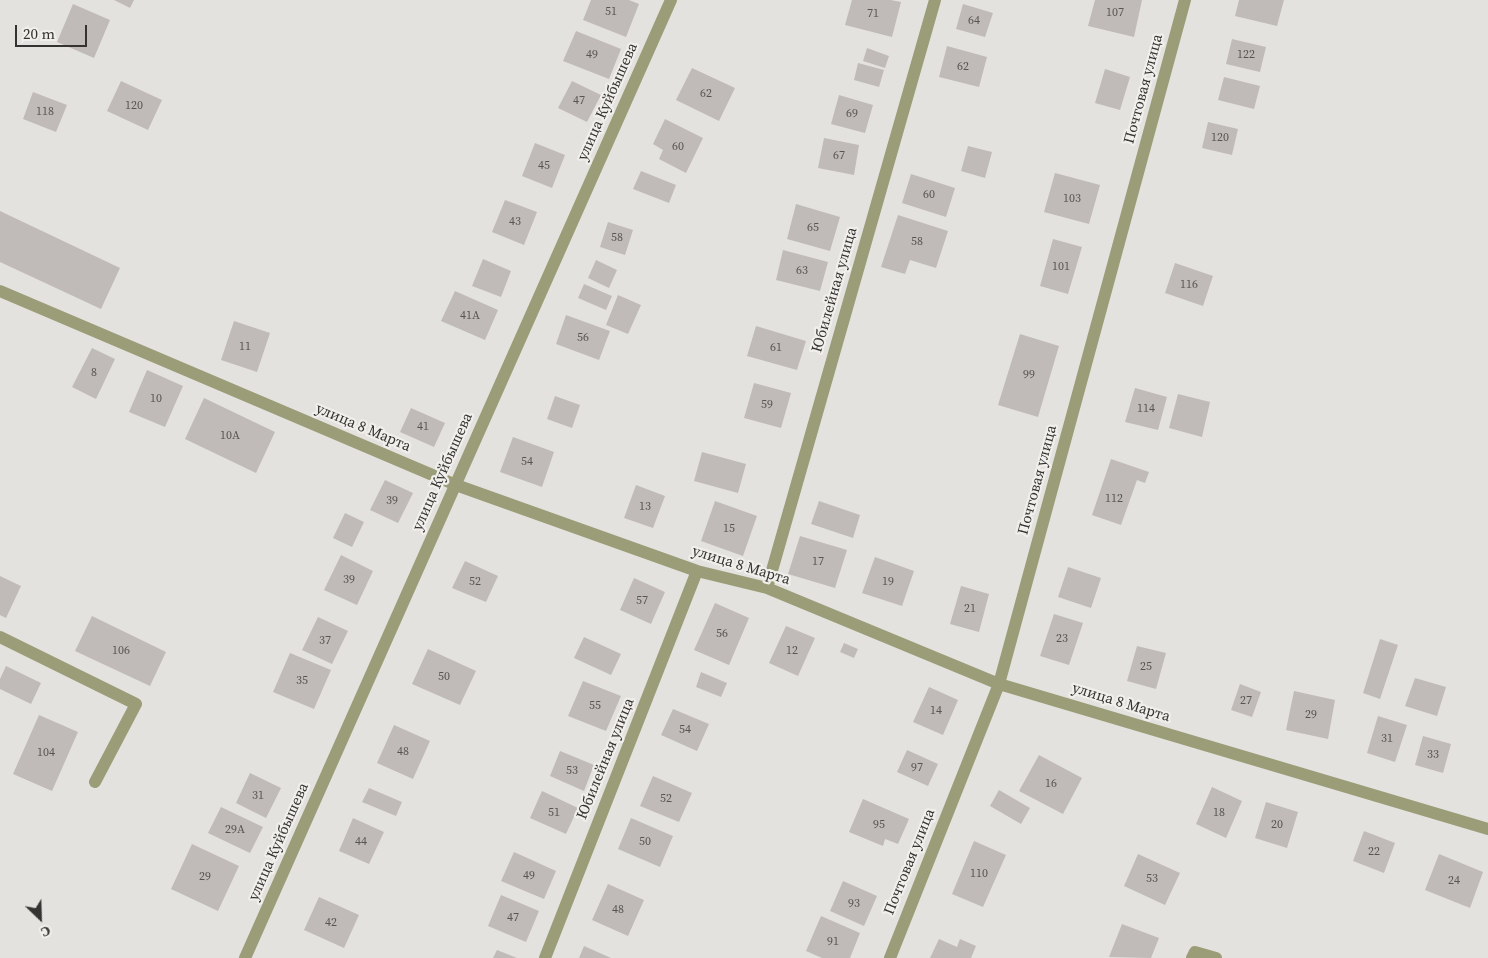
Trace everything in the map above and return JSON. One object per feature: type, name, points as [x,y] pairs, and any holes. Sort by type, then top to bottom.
[{"type":"street","name":"улица Куйбышева","points":[[245,958],[671,0]]},
{"type":"street","name":"Юбилейная улица","points":[[767,588],[935,0]]},
{"type":"street","name":"Почтовая улица","points":[[890,958],[999,684],[1185,0]]},
{"type":"street","name":"улица 8 Марта","points":[[0,291],[456,485],[698,572],[767,588],[999,684],[1488,830]]},
{"type":"street","name":"Юбилейная улица","points":[[545,958],[698,572]]},
{"type":"street","points":[[0,637],[136,704],[95,782]]},
{"type":"street","points":[[1192,958],[1195,952],[1216,958]]},
{"type":"building","points":[[114,0],[134,0],[130,8]]},
{"type":"building","points":[[591,0],[629,0],[639,4],[626,37],[583,20]]},
{"type":"building","points":[[852,0],[891,0],[901,2],[892,37],[845,25]]},
{"type":"building","points":[[1095,0],[1142,0],[1134,37],[1088,26]]},
{"type":"building","points":[[1239,0],[1284,0],[1277,26],[1235,16]]},
{"type":"building","points":[[73,4],[110,20],[94,58],[57,42]]},
{"type":"building","points":[[963,4],[993,13],[985,37],[956,29]]},
{"type":"building","points":[[576,31],[621,49],[609,79],[563,61]]},
{"type":"building","points":[[1232,39],[1266,47],[1260,72],[1226,64]]},
{"type":"building","points":[[947,46],[987,57],[979,87],[939,77]]},
{"type":"building","points":[[867,48],[889,56],[885,68],[863,61]]},
{"type":"building","points":[[858,63],[884,70],[879,87],[854,80]]},
{"type":"building","points":[[692,68],[735,88],[719,121],[676,100]]},
{"type":"building","points":[[1105,69],[1130,77],[1120,110],[1095,103]]},
{"type":"building","points":[[1224,77],[1260,86],[1254,109],[1218,100]]},
{"type":"building","points":[[121,81],[162,100],[148,130],[107,111]]},
{"type":"building","points":[[572,81],[601,95],[587,122],[558,108]]},
{"type":"building","points":[[33,92],[67,105],[56,132],[23,119]]},
{"type":"building","points":[[839,95],[873,105],[865,133],[831,124]]},
{"type":"building","points":[[665,119],[703,138],[686,173],[659,159],[663,150],[653,144]]},
{"type":"building","points":[[1208,122],[1238,129],[1232,155],[1202,148]]},
{"type":"building","points":[[824,138],[859,145],[854,175],[818,168]]},
{"type":"building","points":[[535,143],[565,155],[552,188],[522,176]]},
{"type":"building","points":[[968,146],[992,152],[985,178],[961,171]]},
{"type":"building","points":[[641,171],[676,185],[669,203],[633,189]]},
{"type":"building","points":[[1055,173],[1100,185],[1089,224],[1044,212]]},
{"type":"building","points":[[911,174],[955,188],[946,217],[902,203]]},
{"type":"building","points":[[505,200],[537,212],[524,245],[492,232]]},
{"type":"building","points":[[796,204],[840,217],[830,251],[787,239]]},
{"type":"building","points":[[0,211],[120,268],[101,309],[0,262]]},
{"type":"building","points":[[898,215],[948,231],[936,268],[910,260],[905,274],[881,267]]},
{"type":"building","points":[[608,222],[633,230],[625,255],[600,247]]},
{"type":"building","points":[[1053,239],[1082,247],[1068,294],[1040,286]]},
{"type":"building","points":[[783,250],[828,262],[820,291],[776,280]]},
{"type":"building","points":[[483,259],[511,271],[501,297],[472,286]]},
{"type":"building","points":[[596,260],[617,270],[609,288],[588,278]]},
{"type":"building","points":[[1175,263],[1213,276],[1203,306],[1165,293]]},
{"type":"building","points":[[584,284],[612,296],[606,310],[578,298]]},
{"type":"building","points":[[455,291],[498,310],[485,340],[441,321]]},
{"type":"building","points":[[618,295],[641,305],[628,334],[606,325]]},
{"type":"building","points":[[566,315],[610,331],[599,360],[556,344]]},
{"type":"building","points":[[234,321],[270,333],[257,372],[221,360]]},
{"type":"building","points":[[756,326],[806,341],[797,370],[747,356]]},
{"type":"building","points":[[1020,334],[1059,346],[1038,417],[998,405]]},
{"type":"building","points":[[92,348],[115,359],[96,399],[72,387]]},
{"type":"building","points":[[147,370],[183,386],[165,427],[129,412]]},
{"type":"building","points":[[754,383],[791,393],[781,428],[744,418]]},
{"type":"building","points":[[1135,388],[1167,397],[1158,430],[1125,422]]},
{"type":"building","points":[[1178,394],[1210,402],[1202,437],[1169,428]]},
{"type":"building","points":[[555,396],[580,405],[572,428],[547,419]]},
{"type":"building","points":[[204,398],[275,432],[256,473],[185,439]]},
{"type":"building","points":[[411,408],[445,423],[434,447],[400,432]]},
{"type":"building","points":[[513,437],[554,452],[542,487],[500,472]]},
{"type":"building","points":[[702,452],[746,464],[738,493],[694,481]]},
{"type":"building","points":[[1111,459],[1149,472],[1145,483],[1137,480],[1121,525],[1092,515]]},
{"type":"building","points":[[385,480],[413,493],[398,523],[370,510]]},
{"type":"building","points":[[636,485],[665,496],[653,528],[624,518]]},
{"type":"building","points":[[715,501],[757,516],[743,556],[701,541]]},
{"type":"building","points":[[819,501],[860,515],[853,538],[811,524]]},
{"type":"building","points":[[345,513],[364,522],[352,547],[333,538]]},
{"type":"building","points":[[800,536],[847,550],[835,588],[788,574]]},
{"type":"building","points":[[341,555],[373,571],[357,605],[324,590]]},
{"type":"building","points":[[875,557],[914,571],[902,606],[862,593]]},
{"type":"building","points":[[465,561],[498,576],[486,602],[452,588]]},
{"type":"building","points":[[1068,567],[1101,578],[1091,608],[1058,597]]},
{"type":"building","points":[[0,576],[21,586],[6,618],[0,615]]},
{"type":"building","points":[[634,578],[665,592],[651,624],[620,610]]},
{"type":"building","points":[[961,586],[989,594],[979,632],[950,624]]},
{"type":"building","points":[[715,603],[749,618],[729,665],[694,650]]},
{"type":"building","points":[[1054,614],[1083,623],[1069,665],[1040,656]]},
{"type":"building","points":[[92,616],[166,652],[150,686],[75,651]]},
{"type":"building","points":[[318,617],[348,631],[332,664],[302,650]]},
{"type":"building","points":[[786,626],[815,638],[798,676],[769,663]]},
{"type":"building","points":[[584,637],[621,654],[611,675],[574,658]]},
{"type":"building","points":[[1380,639],[1398,645],[1380,699],[1363,693]]},
{"type":"building","points":[[844,643],[858,649],[854,658],[840,652]]},
{"type":"building","points":[[1137,646],[1166,653],[1156,689],[1127,681]]},
{"type":"building","points":[[428,649],[476,671],[460,705],[412,684]]},
{"type":"building","points":[[290,653],[331,670],[314,709],[273,692]]},
{"type":"building","points":[[6,666],[41,683],[31,704],[0,689],[0,679]]},
{"type":"building","points":[[701,672],[727,683],[721,697],[696,687]]},
{"type":"building","points":[[1415,678],[1446,687],[1437,716],[1405,706]]},
{"type":"building","points":[[583,681],[621,696],[606,731],[568,716]]},
{"type":"building","points":[[1240,684],[1261,692],[1252,717],[1231,710]]},
{"type":"building","points":[[929,687],[958,700],[943,735],[913,722]]},
{"type":"building","points":[[1294,691],[1335,700],[1328,739],[1286,730]]},
{"type":"building","points":[[673,709],[709,724],[697,751],[661,735]]},
{"type":"building","points":[[39,715],[78,732],[52,791],[13,774]]},
{"type":"building","points":[[1378,716],[1407,725],[1395,762],[1367,753]]},
{"type":"building","points":[[394,725],[430,741],[413,779],[377,763]]},
{"type":"building","points":[[1423,736],[1451,744],[1443,773],[1415,765]]},
{"type":"building","points":[[907,750],[938,764],[928,786],[897,772]]},
{"type":"building","points":[[560,751],[594,765],[584,791],[550,776]]},
{"type":"building","points":[[1039,755],[1082,778],[1063,814],[1019,791]]},
{"type":"building","points":[[250,773],[281,788],[266,818],[236,803]]},
{"type":"building","points":[[653,776],[692,793],[679,822],[640,806]]},
{"type":"building","points":[[1212,787],[1242,801],[1226,838],[1196,824]]},
{"type":"building","points":[[369,788],[402,802],[396,816],[362,802]]},
{"type":"building","points":[[999,790],[1030,808],[1021,824],[990,806]]},
{"type":"building","points":[[542,791],[578,808],[566,834],[530,818]]},
{"type":"building","points":[[863,799],[909,819],[898,844],[885,839],[883,846],[849,832]]},
{"type":"building","points":[[1266,802],[1298,812],[1287,848],[1255,838]]},
{"type":"building","points":[[221,807],[263,827],[250,853],[208,833]]},
{"type":"building","points":[[353,818],[384,832],[369,864],[339,851]]},
{"type":"building","points":[[631,818],[673,836],[660,867],[618,849]]},
{"type":"building","points":[[1364,831],[1395,843],[1384,873],[1353,861]]},
{"type":"building","points":[[974,841],[1006,855],[983,907],[952,894]]},
{"type":"building","points":[[192,844],[239,866],[218,911],[171,889]]},
{"type":"building","points":[[514,852],[556,871],[544,899],[501,881]]},
{"type":"building","points":[[1138,854],[1180,873],[1165,905],[1124,886]]},
{"type":"building","points":[[1439,854],[1483,872],[1470,908],[1425,890]]},
{"type":"building","points":[[843,881],[877,896],[864,926],[830,911]]},
{"type":"building","points":[[608,884],[644,900],[628,936],[592,920]]},
{"type":"building","points":[[501,895],[539,911],[526,942],[488,926]]},
{"type":"building","points":[[319,897],[359,915],[344,948],[304,930]]},
{"type":"building","points":[[821,916],[860,933],[850,958],[822,958],[806,951]]},
{"type":"building","points":[[1122,924],[1159,938],[1151,958],[1109,957]]},
{"type":"building","points":[[939,939],[957,947],[960,939],[976,946],[971,958],[930,958]]},
{"type":"building","points":[[584,946],[611,958],[579,958]]},
{"type":"building","points":[[497,950],[517,958],[493,958]]}]
